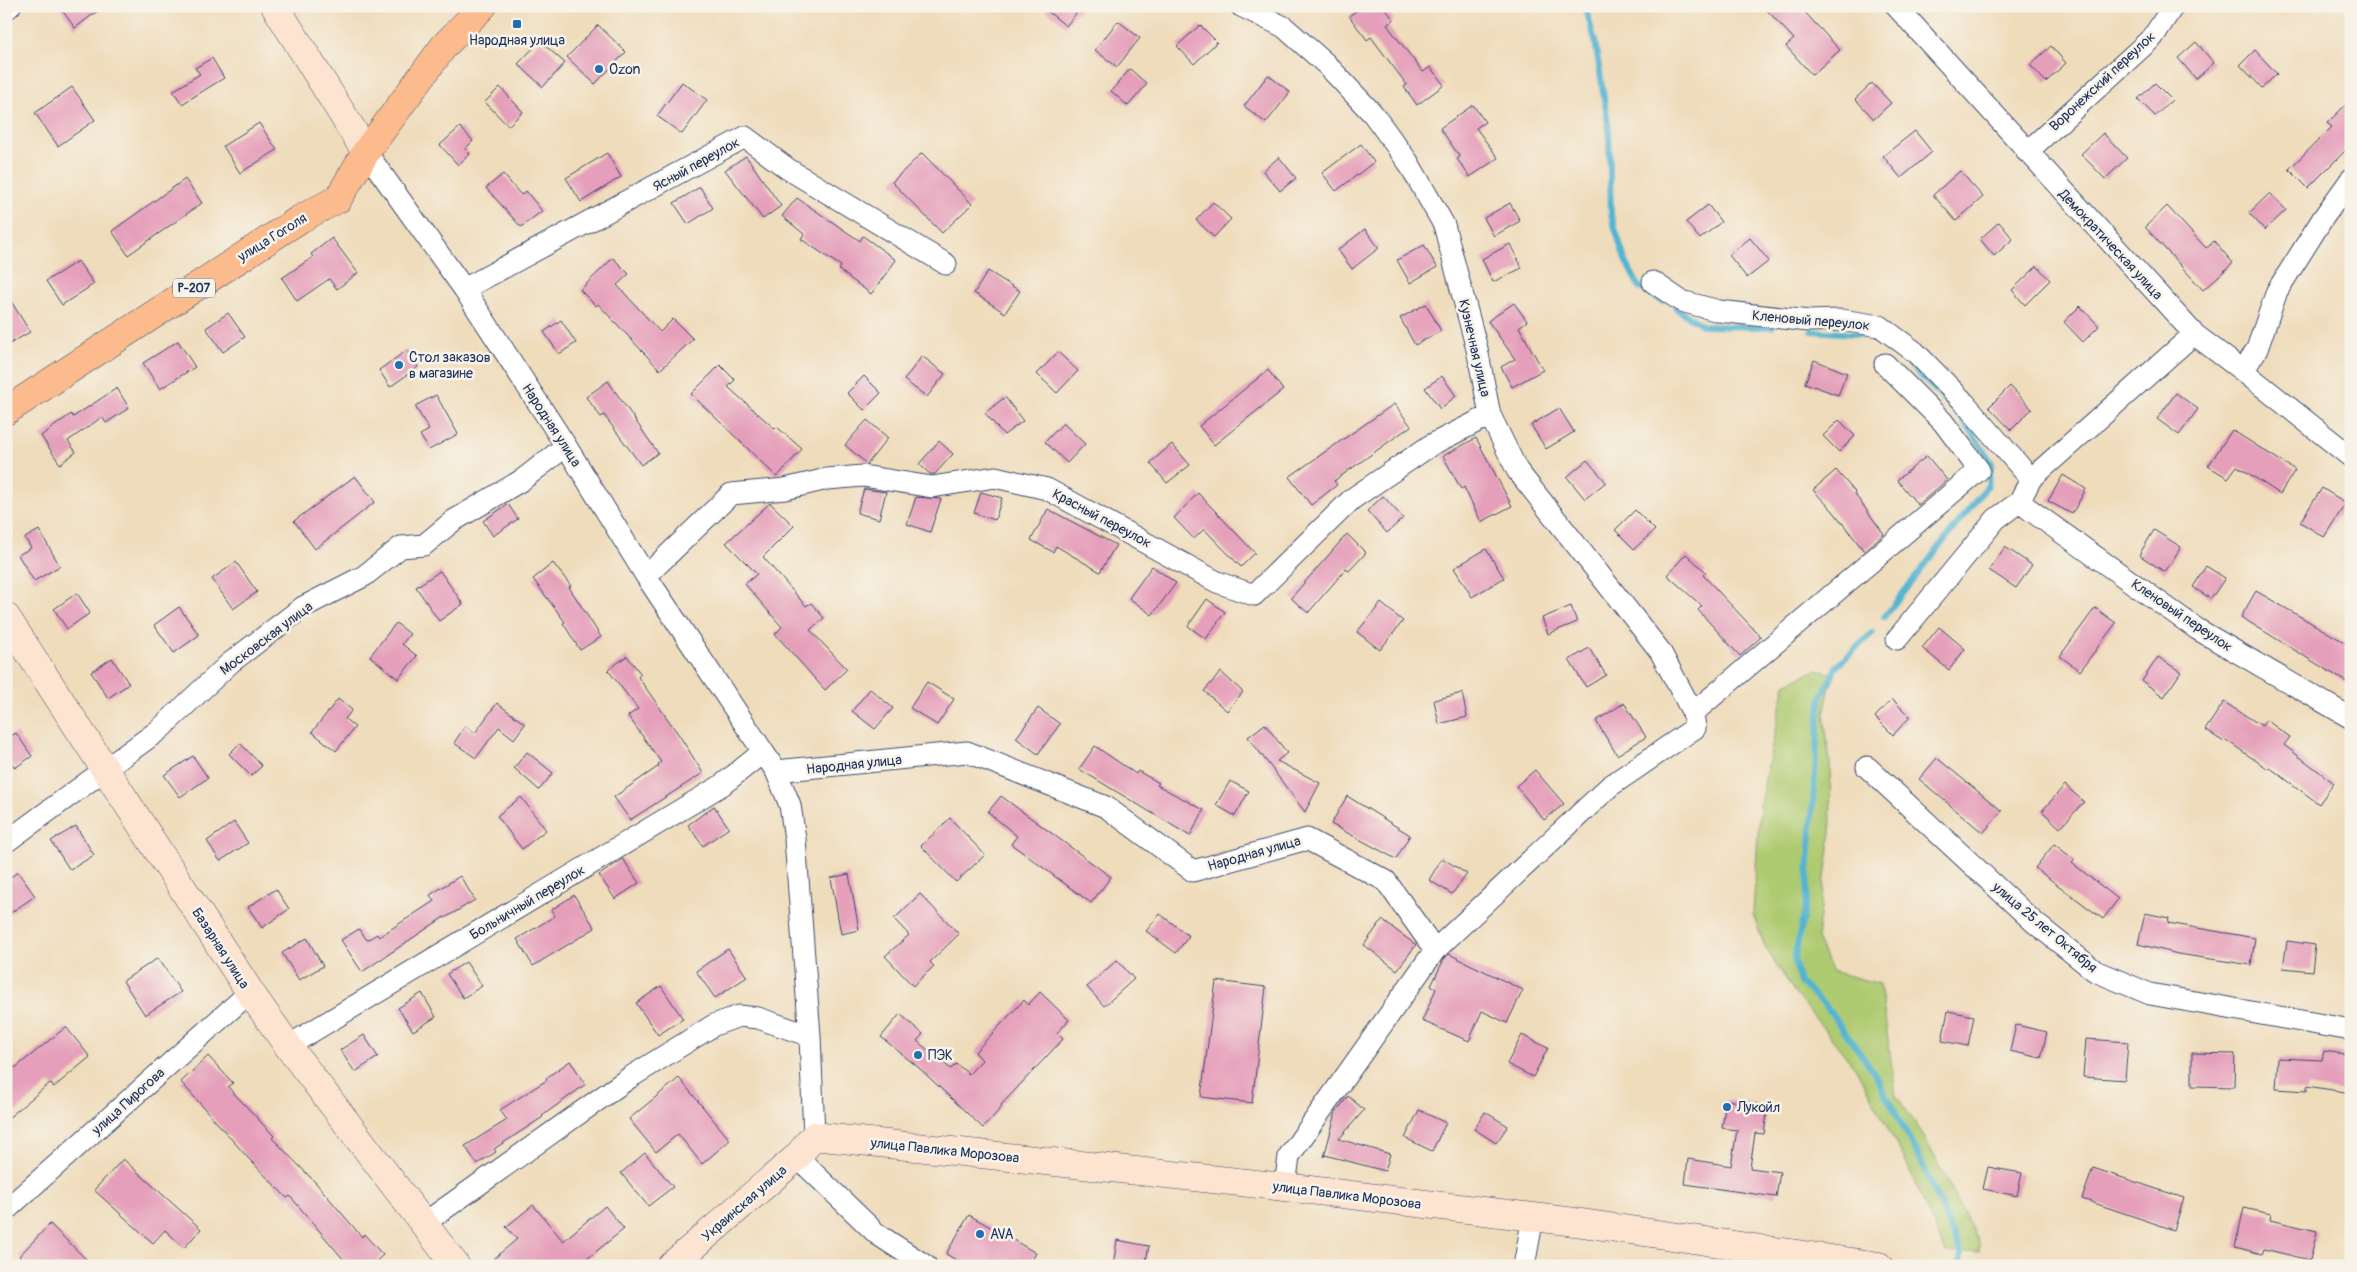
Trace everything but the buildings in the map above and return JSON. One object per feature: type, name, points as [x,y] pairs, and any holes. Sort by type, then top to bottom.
[{"type":"main road","name":"улица Гоголя","points":[[6,411],[300,219],[338,199],[366,152],[444,46],[483,6]]},
{"type":"street","points":[[6,9],[10,6]]},
{"type":"street","name":"Народная улица","points":[[275,6],[366,152],[464,289],[566,446],[646,576],[776,771],[790,805],[795,839],[810,1036],[814,1136]]},
{"type":"street","name":"Кузнечная улица","points":[[1241,6],[1284,27],[1326,64],[1372,114],[1408,162],[1444,225],[1477,349],[1490,415],[1517,470],[1660,651],[1693,713]]},
{"type":"street","name":"Демократическая улица","points":[[1896,6],[2026,152],[2194,334],[2244,371],[2351,457]]},
{"type":"street","name":"Воронежский переулок","points":[[2026,152],[2153,37],[2173,6]]},
{"type":"street","name":"Ясный переулок","points":[[464,289],[745,137],[788,169],[946,264]]},
{"type":"street","points":[[2244,371],[2257,349],[2277,291],[2323,218],[2351,179]]},
{"type":"street","name":"Кленовый переулок","points":[[1652,282],[1681,301],[1719,311],[1809,321],[1841,320],[1880,326],[1922,359],[1963,401],[2031,479]]},
{"type":"street","points":[[1897,639],[1996,519],[2019,502],[2031,479],[2194,334]]},
{"type":"street","points":[[1285,1187],[1289,1156],[1435,950],[1610,786],[1695,728],[1693,713],[1979,470],[1943,422],[1885,364]]},
{"type":"street","name":"Красный переулок","points":[[646,576],[730,494],[785,489],[827,479],[862,476],[932,487],[995,477],[1048,489],[1217,582],[1254,595],[1352,499],[1431,445],[1490,415]]},
{"type":"street","name":"Московская улица","points":[[6,842],[159,730],[230,663],[303,606],[364,576],[401,547],[424,545],[453,521],[522,480],[566,446]]},
{"type":"street","name":"Кленовый переулок","points":[[2019,502],[2198,629],[2351,718]]},
{"type":"street","name":"Базарная улица","points":[[6,617],[250,992],[288,1046],[456,1266]]},
{"type":"street","name":"Больничный переулок","points":[[288,1046],[722,785],[763,752]]},
{"type":"street","name":"Народная улица","points":[[776,771],[967,752],[1106,807],[1193,871],[1307,838],[1386,881],[1435,950]]},
{"type":"street","name":"улица 25 лет Октября","points":[[1866,767],[2035,922],[2095,971],[2150,994],[2351,1030]]},
{"type":"street","name":"улица Пирогова","points":[[6,1210],[250,992]]},
{"type":"street","points":[[423,1224],[629,1078],[714,1024],[739,1016],[758,1018],[810,1036]]},
{"type":"street","name":"улица Павлика Морозова","points":[[814,1136],[1285,1187],[1534,1217],[1867,1264]]},
{"type":"street","name":"Украинская улица","points":[[671,1266],[797,1157],[814,1136]]},
{"type":"street","points":[[797,1157],[877,1234],[926,1266]]},
{"type":"street","points":[[1524,1266],[1534,1217]]},
{"type":"green space","points":[[1816,670],[1836,674],[1830,687],[1824,713],[1830,763],[1831,833],[1817,938],[1831,971],[1880,984],[1896,1095],[1924,1136],[1979,1242],[1979,1252],[1946,1253],[1906,1162],[1856,1069],[1795,993],[1765,947],[1753,914],[1760,803],[1785,684]]},
{"type":"waterway","points":[[1585,6],[1595,41],[1609,130],[1611,215],[1625,260],[1639,287],[1662,301]]},
{"type":"waterway","points":[[1675,308],[1704,326],[1772,327]]},
{"type":"waterway","points":[[1812,331],[1868,335],[1899,354],[1962,418],[1992,463],[1988,485],[1884,617]]},
{"type":"waterway","points":[[1872,633],[1836,667],[1820,700],[1806,904],[1794,959],[1800,983],[1825,1005],[1873,1071],[1921,1161],[1961,1253],[1960,1266]]},
{"type":"place","name":"Народная улица","points":[[517,24]]},
{"type":"place","name":"Ozon","points":[[599,69]]},
{"type":"place","name":"Стол заказов в магазине","points":[[399,365]]},
{"type":"place","name":"ПЭК","points":[[918,1055]]},
{"type":"place","name":"Лукойл","points":[[1727,1107]]},
{"type":"place","name":"AVA","points":[[980,1234]]}]
